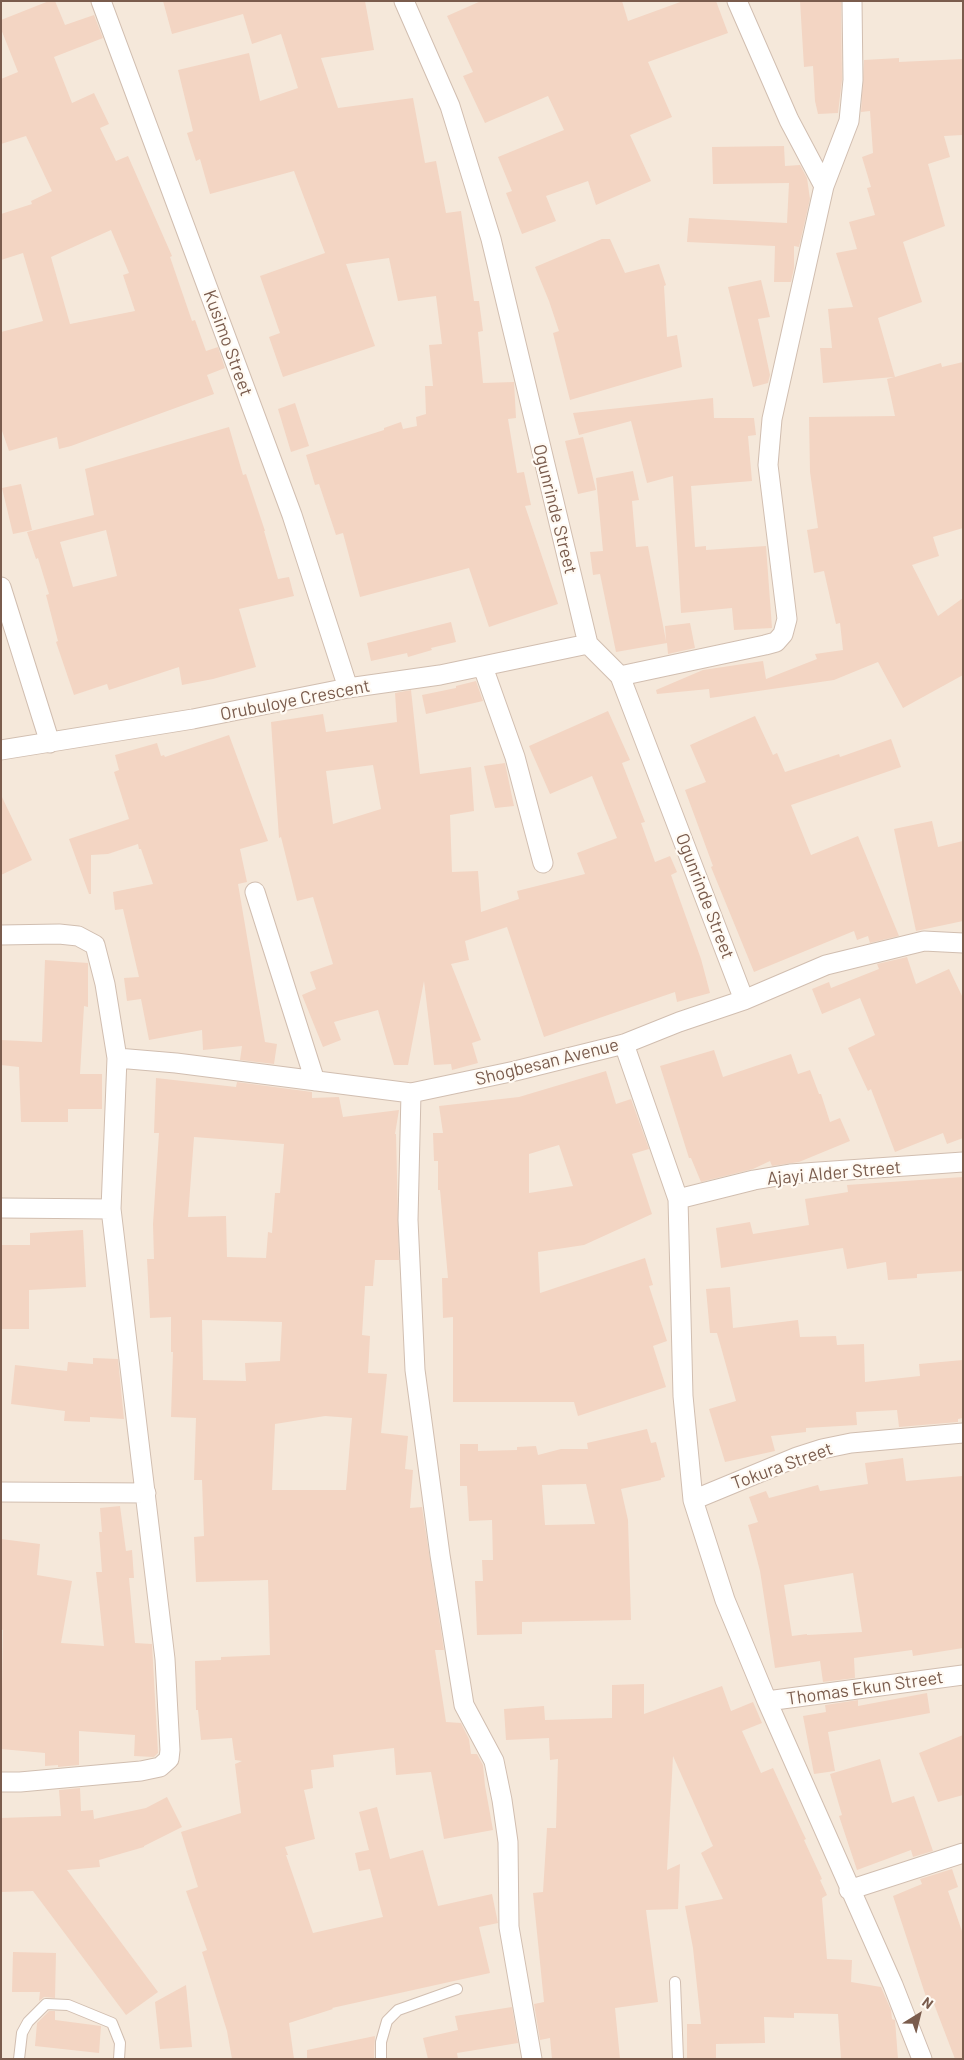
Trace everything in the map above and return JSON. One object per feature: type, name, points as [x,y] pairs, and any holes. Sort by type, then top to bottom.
[{"type":"street","name":"Kusimo Street","points":[[101,1],[292,514],[348,688]]},
{"type":"street","name":"Ogunrinde Street","points":[[404,1],[450,106],[491,239],[588,644],[620,676],[744,1000]]},
{"type":"street","points":[[737,1],[789,120],[824,186]]},
{"type":"street","points":[[620,676],[765,645],[776,642],[783,634],[787,619],[768,465],[772,419],[824,186],[849,121],[853,80],[852,1]]},
{"type":"street","points":[[1,587],[50,743]]},
{"type":"street","name":"Orubuloye Crescent","points":[[1,750],[194,719],[348,688],[483,667],[588,644]]},
{"type":"street","points":[[483,667],[515,757],[543,863]]},
{"type":"street","points":[[255,892],[315,1081]]},
{"type":"street","points":[[1,935],[59,934],[78,936],[95,945],[105,984],[116,1058],[111,1209],[165,1659],[170,1750],[169,1759],[160,1767],[141,1771],[1,1782]]},
{"type":"street","name":"Shogbesan Avenue","points":[[116,1058],[411,1093],[515,1071],[624,1044],[744,1000],[826,965],[924,941],[963,943]]},
{"type":"street","points":[[624,1044],[678,1199],[683,1396],[693,1500],[725,1600],[849,1890],[893,1985],[922,2059]]},
{"type":"street","points":[[411,1093],[408,1220],[414,1370],[440,1555],[464,1705],[494,1761],[502,1800],[508,1842],[509,1927],[532,2059]]},
{"type":"street","name":"Ajayi Alder Street","points":[[678,1199],[754,1180],[790,1174],[963,1162]]},
{"type":"street","points":[[1,1208],[111,1209]]},
{"type":"street","name":"Tokura Street","points":[[693,1500],[822,1449],[851,1443],[963,1433]]},
{"type":"street","points":[[1,1492],[146,1493]]},
{"type":"street","name":"Thomas Ekun Street","points":[[767,1701],[963,1675]]},
{"type":"street","points":[[849,1890],[963,1853]]},
{"type":"lane","points":[[674,1982],[678,2059]]},
{"type":"lane","points":[[381,2059],[381,2042],[387,2021],[392,2015],[398,2010],[457,1989]]},
{"type":"lane","points":[[19,2059],[22,2033],[28,2022],[46,2004],[68,2005],[112,2023],[120,2044],[119,2059]]},
{"type":"shaded area","points":[[1,1],[963,1],[963,2059],[1,2059]]},
{"type":"building","points":[[49,1],[55,1],[65,25],[94,15],[103,38],[54,57],[72,103],[94,93],[109,124],[100,128],[116,161],[128,156],[172,256],[170,257],[192,321],[195,320],[206,351],[218,347],[225,368],[207,375],[214,394],[59,449],[57,437],[9,451],[1,428],[1,332],[43,321],[23,253],[1,260],[1,214],[32,204],[31,201],[52,191],[26,136],[1,144],[1,79],[18,72],[1,29],[1,20]],"holes":[[[111,230],[129,273],[123,275],[135,311],[70,324],[51,257]]]},
{"type":"building","points":[[163,1],[365,1],[374,50],[321,58],[338,108],[413,98],[425,163],[436,161],[446,213],[461,211],[474,301],[479,301],[483,331],[478,332],[483,383],[514,382],[516,418],[508,419],[517,473],[524,472],[531,505],[525,506],[558,604],[489,627],[469,568],[360,597],[343,533],[336,535],[319,484],[315,485],[306,455],[384,430],[384,428],[401,422],[403,429],[417,426],[416,417],[426,414],[425,386],[433,386],[429,345],[442,344],[436,296],[398,301],[389,258],[346,264],[375,346],[283,377],[269,337],[280,333],[260,276],[325,253],[294,171],[210,194],[200,159],[196,161],[187,133],[193,131],[178,70],[249,53],[260,101],[298,88],[281,34],[252,44],[243,14],[172,34]]},
{"type":"building","points":[[481,1],[622,1],[628,21],[683,1],[716,1],[728,33],[648,62],[672,117],[630,135],[651,181],[596,205],[588,181],[546,196],[556,221],[522,234],[506,193],[512,191],[498,157],[564,130],[548,96],[485,123],[463,76],[473,72],[447,16]]},
{"type":"building","points":[[800,1],[841,1],[842,80],[838,113],[818,114],[815,101],[813,66],[804,67]]},
{"type":"building","points":[[899,58],[899,62],[963,59],[963,135],[944,136],[950,157],[928,164],[945,226],[903,242],[922,302],[878,318],[895,377],[941,363],[942,367],[963,362],[963,528],[933,537],[939,556],[912,565],[938,616],[963,598],[963,675],[903,708],[878,662],[834,680],[710,698],[709,689],[657,694],[656,690],[703,670],[763,661],[766,679],[817,659],[815,654],[843,650],[840,623],[836,624],[824,571],[814,573],[807,530],[818,528],[810,472],[809,417],[895,416],[887,379],[894,377],[823,383],[820,348],[832,348],[828,309],[853,307],[836,253],[857,249],[849,222],[875,215],[867,188],[871,187],[862,157],[873,153],[870,111],[861,112],[864,60]]},
{"type":"building","points":[[784,146],[785,166],[800,165],[807,178],[810,199],[799,247],[794,246],[794,268],[791,282],[774,282],[775,246],[687,242],[689,218],[787,223],[789,183],[713,184],[712,147]]},
{"type":"building","points":[[602,239],[610,239],[625,273],[659,264],[666,285],[664,286],[667,337],[677,335],[682,367],[570,400],[553,333],[559,331],[535,267]]},
{"type":"building","points":[[761,280],[770,317],[758,319],[770,375],[768,383],[753,387],[728,287]]},
{"type":"building","points":[[713,398],[714,418],[754,418],[756,435],[748,436],[752,481],[691,486],[695,547],[706,546],[706,550],[766,546],[772,628],[734,630],[732,608],[681,613],[673,476],[647,483],[631,421],[579,435],[573,413]]},
{"type":"building","points":[[295,403],[309,446],[291,452],[278,409]]},
{"type":"building","points":[[229,427],[243,475],[246,474],[265,531],[278,579],[289,577],[294,596],[239,609],[256,667],[182,685],[179,667],[109,690],[107,684],[74,695],[56,642],[58,641],[46,595],[49,594],[38,558],[36,559],[27,532],[94,515],[85,469]],"holes":[[[106,530],[117,576],[73,587],[60,542]]]},
{"type":"building","points":[[583,437],[596,490],[578,494],[565,441]]},
{"type":"building","points":[[633,471],[639,500],[632,501],[636,547],[648,546],[666,641],[665,626],[690,623],[695,648],[668,654],[667,643],[616,652],[600,574],[593,575],[590,552],[603,551],[596,478]]},
{"type":"building","points":[[21,484],[32,530],[13,534],[2,488]]},
{"type":"building","points":[[451,622],[456,642],[431,648],[432,650],[408,657],[407,653],[371,661],[367,643]]},
{"type":"building","points":[[476,681],[483,701],[426,714],[422,695],[456,688],[456,686]]},
{"type":"building","points":[[411,690],[420,774],[471,767],[474,811],[450,815],[452,872],[478,871],[481,912],[519,899],[517,891],[585,874],[577,853],[617,838],[592,776],[550,794],[529,746],[608,711],[630,760],[622,763],[645,822],[641,823],[655,862],[670,856],[677,872],[671,875],[701,959],[710,993],[677,1002],[675,992],[544,1037],[507,927],[465,941],[469,960],[451,964],[481,1040],[472,1043],[478,1063],[452,1070],[451,1064],[434,1065],[424,981],[408,1065],[394,1065],[378,1010],[334,1022],[341,1040],[323,1047],[302,995],[316,989],[310,972],[333,964],[313,897],[297,901],[281,837],[279,838],[271,722],[323,714],[326,732],[397,722],[395,693]],"holes":[[[373,765],[381,809],[333,824],[326,771]]]},
{"type":"building","points":[[755,716],[773,755],[777,753],[785,772],[839,754],[840,757],[891,739],[901,767],[791,805],[811,855],[858,836],[899,936],[870,943],[868,936],[857,940],[854,931],[754,972],[711,867],[713,866],[685,790],[706,782],[690,745]]},
{"type":"building","points":[[229,735],[268,841],[240,849],[247,882],[238,884],[265,1042],[277,1044],[274,1064],[240,1060],[242,1046],[203,1050],[202,1030],[149,1040],[141,999],[127,1001],[124,978],[139,977],[123,909],[115,910],[113,892],[153,884],[141,849],[139,849],[138,844],[108,854],[91,855],[91,894],[89,894],[69,839],[129,819],[114,772],[119,770],[115,755],[157,743],[161,756],[164,755],[165,757]]},
{"type":"building","points":[[505,763],[514,806],[495,808],[484,766]]},
{"type":"building","points":[[1,795],[32,860],[1,875]]},
{"type":"building","points":[[932,821],[938,847],[963,841],[963,921],[916,931],[894,829]]},
{"type":"building","points":[[907,957],[916,984],[949,969],[963,998],[963,1138],[947,1144],[943,1133],[895,1152],[871,1089],[868,1091],[848,1048],[875,1035],[860,998],[822,1014],[812,989],[829,982],[831,988],[879,969],[877,964]]},
{"type":"building","points":[[45,960],[88,963],[88,1007],[84,1006],[80,1074],[102,1074],[102,1109],[68,1109],[68,1122],[21,1122],[19,1067],[1,1065],[1,1040],[42,1042]]},
{"type":"building","points":[[714,1050],[723,1077],[791,1054],[798,1074],[810,1070],[819,1094],[821,1094],[830,1122],[840,1118],[850,1141],[799,1162],[772,1166],[770,1161],[753,1169],[701,1182],[691,1158],[689,1158],[660,1066]]},
{"type":"building","points":[[606,1071],[616,1104],[631,1099],[649,1149],[632,1154],[652,1214],[584,1245],[538,1252],[540,1293],[645,1258],[653,1285],[649,1286],[667,1341],[653,1346],[666,1387],[578,1416],[574,1402],[453,1402],[453,1317],[443,1318],[442,1278],[448,1278],[440,1190],[438,1190],[438,1161],[434,1161],[433,1133],[443,1133],[439,1106],[519,1097]],"holes":[[[559,1145],[573,1186],[529,1193],[529,1154]]]},
{"type":"building","points":[[156,1078],[236,1087],[237,1082],[312,1092],[312,1098],[339,1097],[343,1117],[399,1110],[395,1134],[399,1260],[375,1260],[373,1286],[365,1286],[362,1335],[370,1336],[368,1373],[387,1374],[381,1433],[408,1436],[405,1469],[413,1470],[410,1508],[422,1507],[444,1650],[435,1650],[446,1722],[461,1723],[469,1739],[471,1754],[477,1754],[483,1765],[493,1830],[444,1839],[431,1772],[396,1775],[394,1748],[333,1755],[334,1767],[311,1770],[313,1788],[304,1790],[315,1839],[285,1847],[288,1855],[286,1855],[313,1933],[383,1917],[370,1869],[359,1871],[355,1853],[369,1850],[359,1812],[377,1807],[390,1859],[423,1850],[438,1906],[492,1894],[498,1923],[479,1927],[490,1973],[332,2008],[289,2023],[294,2059],[232,2059],[227,2031],[202,1952],[207,1950],[186,1891],[198,1887],[181,1832],[241,1813],[235,1764],[242,1761],[235,1760],[232,1738],[201,1740],[198,1710],[196,1710],[195,1661],[221,1660],[221,1657],[270,1655],[268,1580],[196,1582],[194,1537],[204,1536],[202,1480],[194,1480],[196,1418],[171,1417],[173,1352],[171,1352],[171,1317],[150,1318],[147,1259],[154,1259],[153,1224],[159,1133],[154,1133]],"holes":[[[194,1137],[284,1144],[280,1193],[275,1193],[272,1233],[268,1232],[266,1258],[227,1257],[226,1216],[188,1217]],[[202,1320],[282,1322],[280,1361],[245,1363],[246,1381],[203,1380]],[[325,1416],[352,1418],[346,1490],[272,1490],[275,1424]]]},
{"type":"building","points":[[963,1177],[963,1271],[917,1274],[917,1278],[888,1280],[886,1262],[847,1269],[843,1248],[721,1268],[716,1228],[750,1222],[753,1234],[809,1225],[805,1199],[848,1192],[847,1185]]},
{"type":"building","points":[[83,1230],[86,1287],[29,1290],[29,1329],[1,1329],[1,1245],[30,1245],[30,1233]]},
{"type":"building","points":[[730,1287],[733,1328],[798,1320],[800,1337],[836,1336],[837,1345],[864,1344],[865,1382],[920,1376],[919,1364],[963,1360],[963,1418],[958,1419],[958,1422],[899,1427],[897,1410],[856,1412],[857,1425],[806,1428],[806,1432],[771,1436],[775,1451],[725,1462],[709,1409],[736,1401],[717,1333],[710,1333],[706,1289]]},
{"type":"building","points":[[93,1358],[118,1359],[124,1419],[90,1417],[90,1422],[64,1421],[65,1411],[11,1404],[15,1365],[67,1371],[68,1362],[93,1364]]},
{"type":"building","points":[[647,1429],[651,1443],[656,1442],[665,1477],[661,1478],[661,1480],[621,1489],[628,1520],[631,1620],[522,1622],[522,1634],[477,1635],[475,1581],[483,1581],[482,1560],[493,1560],[492,1520],[469,1521],[467,1486],[460,1486],[460,1444],[478,1444],[478,1451],[517,1450],[517,1447],[536,1446],[538,1455],[561,1449],[588,1449],[587,1443]],"holes":[[[586,1484],[595,1524],[545,1525],[542,1485]]]},
{"type":"building","points":[[903,1458],[906,1481],[963,1476],[963,1648],[913,1656],[912,1650],[854,1658],[855,1678],[823,1682],[820,1661],[775,1668],[760,1571],[748,1525],[758,1522],[749,1497],[766,1491],[769,1498],[818,1485],[820,1491],[868,1484],[865,1463]],"holes":[[[853,1573],[862,1632],[792,1636],[784,1585]]]},
{"type":"building","points":[[120,1506],[126,1551],[132,1550],[134,1578],[129,1578],[135,1643],[152,1644],[158,1753],[154,1757],[134,1756],[135,1735],[79,1731],[79,1765],[45,1766],[45,1753],[1,1749],[3,1630],[1,1629],[1,1539],[40,1544],[37,1575],[72,1581],[61,1643],[104,1646],[96,1572],[102,1572],[99,1532],[102,1532],[100,1508]]},
{"type":"building","points":[[644,1684],[644,1714],[722,1686],[731,1711],[753,1702],[762,1723],[742,1731],[761,1773],[773,1768],[806,1839],[804,1840],[822,1879],[820,1880],[827,1895],[822,1898],[827,1959],[852,1960],[851,1982],[881,1987],[891,2010],[892,2019],[895,2020],[898,2059],[841,2059],[838,2014],[794,2013],[794,2018],[764,2017],[765,2043],[716,2044],[716,2059],[687,2059],[687,2024],[701,2024],[693,1948],[685,1906],[723,1899],[701,1853],[713,1846],[673,1756],[667,1870],[680,1864],[678,1909],[646,1910],[658,2002],[615,2008],[620,2059],[552,2059],[550,2038],[540,2040],[534,2004],[544,2002],[533,1893],[543,1892],[547,1828],[556,1828],[558,1759],[550,1760],[549,1738],[506,1740],[504,1709],[544,1706],[545,1720],[612,1718],[612,1685]]},
{"type":"building","points":[[927,1693],[930,1713],[828,1732],[835,1771],[814,1774],[803,1716],[826,1712],[825,1705],[858,1700],[858,1706]]},
{"type":"building","points":[[963,1735],[963,1795],[938,1802],[919,1753]]},
{"type":"building","points":[[880,1759],[892,1803],[914,1796],[933,1851],[913,1857],[911,1850],[857,1870],[839,1816],[842,1815],[830,1774]]},
{"type":"building","points":[[80,1788],[81,1811],[93,1810],[94,1819],[146,1808],[167,1797],[182,1827],[144,1847],[99,1860],[100,1867],[67,1870],[158,1992],[126,2015],[33,1891],[1,1892],[1,1818],[61,1816],[59,1790]]},
{"type":"building","points":[[952,1869],[958,1887],[948,1891],[963,1934],[963,2059],[955,2059],[934,2004],[929,2006],[893,1896],[922,1884],[920,1879]]},
{"type":"building","points":[[13,1952],[56,1953],[55,1998],[44,1997],[39,2001],[40,1992],[12,1992]]},
{"type":"building","points":[[186,1985],[192,2047],[160,2049],[155,2002]]},
{"type":"building","points":[[512,2007],[518,2043],[457,2053],[458,2059],[428,2059],[423,2038],[458,2030],[455,2016]]},
{"type":"building","points":[[49,2011],[55,2011],[55,2020],[101,2026],[99,2053],[35,2046],[37,2023]]},
{"type":"building","points":[[375,2036],[374,2059],[307,2059],[307,2050]]}]
